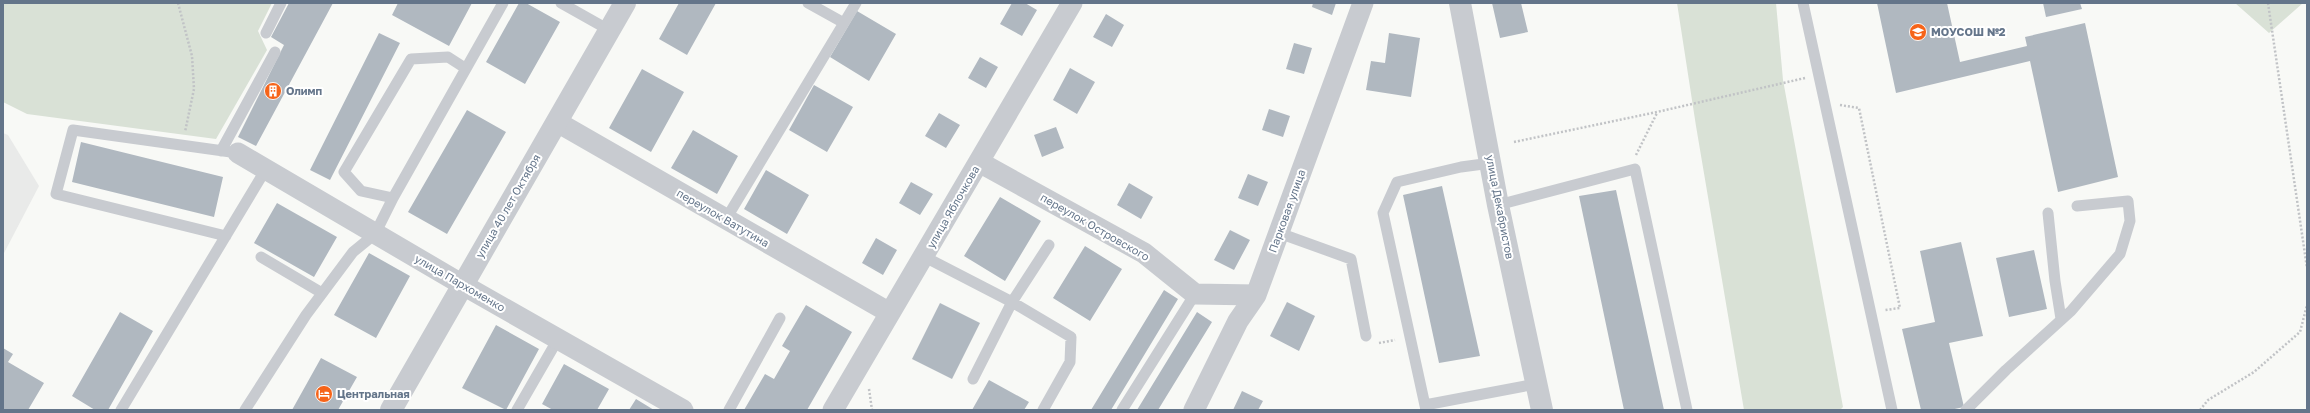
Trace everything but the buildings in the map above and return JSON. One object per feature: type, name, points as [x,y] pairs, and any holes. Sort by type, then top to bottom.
[{"type":"street","name":"улица 40 лет Октября","points":[[391,410],[625,3]]},
{"type":"street","name":"Парковая улица","points":[[1194,410],[1238,321],[1256,295],[1363,3]]},
{"type":"street","name":"улица Декабристов","points":[[1460,3],[1492,163],[1498,205],[1542,410]]},
{"type":"street","name":"улица Яблочкова","points":[[833,410],[979,162],[1069,4]]},
{"type":"street","name":"переулок Ватутина","points":[[556,122],[890,314]]},
{"type":"street","name":"улица Пархоменко","points":[[230,152],[266,169],[463,285],[683,410]]},
{"type":"street","name":"переулок Островского","points":[[979,162],[1144,253],[1195,294]]},
{"type":"street","points":[[1195,294],[1256,295]]},
{"type":"lane","points":[[266,33],[281,3]]},
{"type":"lane","points":[[245,410],[322,294],[353,252],[375,234],[393,198],[465,68],[503,3]]},
{"type":"lane","points":[[561,3],[609,30]]},
{"type":"lane","points":[[808,3],[844,23]]},
{"type":"lane","points":[[726,219],[856,3]]},
{"type":"lane","points":[[1803,3],[1892,410]]},
{"type":"lane","points":[[226,236],[56,194],[73,130],[230,152],[275,52]]},
{"type":"lane","points":[[393,198],[361,191],[344,172],[411,59],[448,57],[465,68]]},
{"type":"lane","points":[[1492,163],[1461,167],[1397,182],[1383,213],[1425,408],[1536,384]]},
{"type":"lane","points":[[121,410],[266,169]]},
{"type":"lane","points":[[1498,205],[1635,169],[1687,410]]},
{"type":"lane","points":[[1966,410],[2061,319],[2120,254],[2130,220],[2128,201],[2077,206]]},
{"type":"lane","points":[[2048,213],[2055,281],[2061,319]]},
{"type":"lane","points":[[1279,233],[1351,260],[1366,336]]},
{"type":"lane","points":[[973,379],[1012,302],[1049,245]]},
{"type":"lane","points":[[261,256],[322,294]]},
{"type":"lane","points":[[924,256],[1012,302],[1070,337],[1070,362],[1043,410]]},
{"type":"lane","points":[[1122,410],[1195,294]]},
{"type":"lane","points":[[729,410],[780,318]]},
{"type":"lane","points":[[517,410],[558,339]]},
{"type":"path","points":[[178,3],[192,56],[194,89],[182,145]]},
{"type":"path","points":[[2268,3],[2307,268]]},
{"type":"path","points":[[1514,142],[1658,112],[1819,75]]},
{"type":"path","points":[[1825,103],[1859,108],[1900,308],[1872,313]]},
{"type":"path","points":[[1628,171],[1658,112]]},
{"type":"path","points":[[2200,410],[2208,400],[2254,372],[2300,332],[2307,305]]},
{"type":"path","points":[[1366,336],[1379,343],[1410,336]]},
{"type":"shaded area","points":[[3,3],[272,3],[258,31],[267,50],[216,139],[27,114],[3,102]]},
{"type":"shaded area","points":[[1677,3],[1776,3],[1783,80],[1843,407],[1840,410],[1744,410],[1696,126]]},
{"type":"shaded area","points":[[2235,3],[2303,3],[2269,33]]},
{"type":"shaded area","points":[[3,133],[8,135],[39,186],[3,255]]},
{"type":"place","name":"МОУСОШ №2","points":[[1918,32]]},
{"type":"place","name":"Олимп","points":[[273,91]]},
{"type":"place","name":"Центральная","points":[[324,394]]}]
